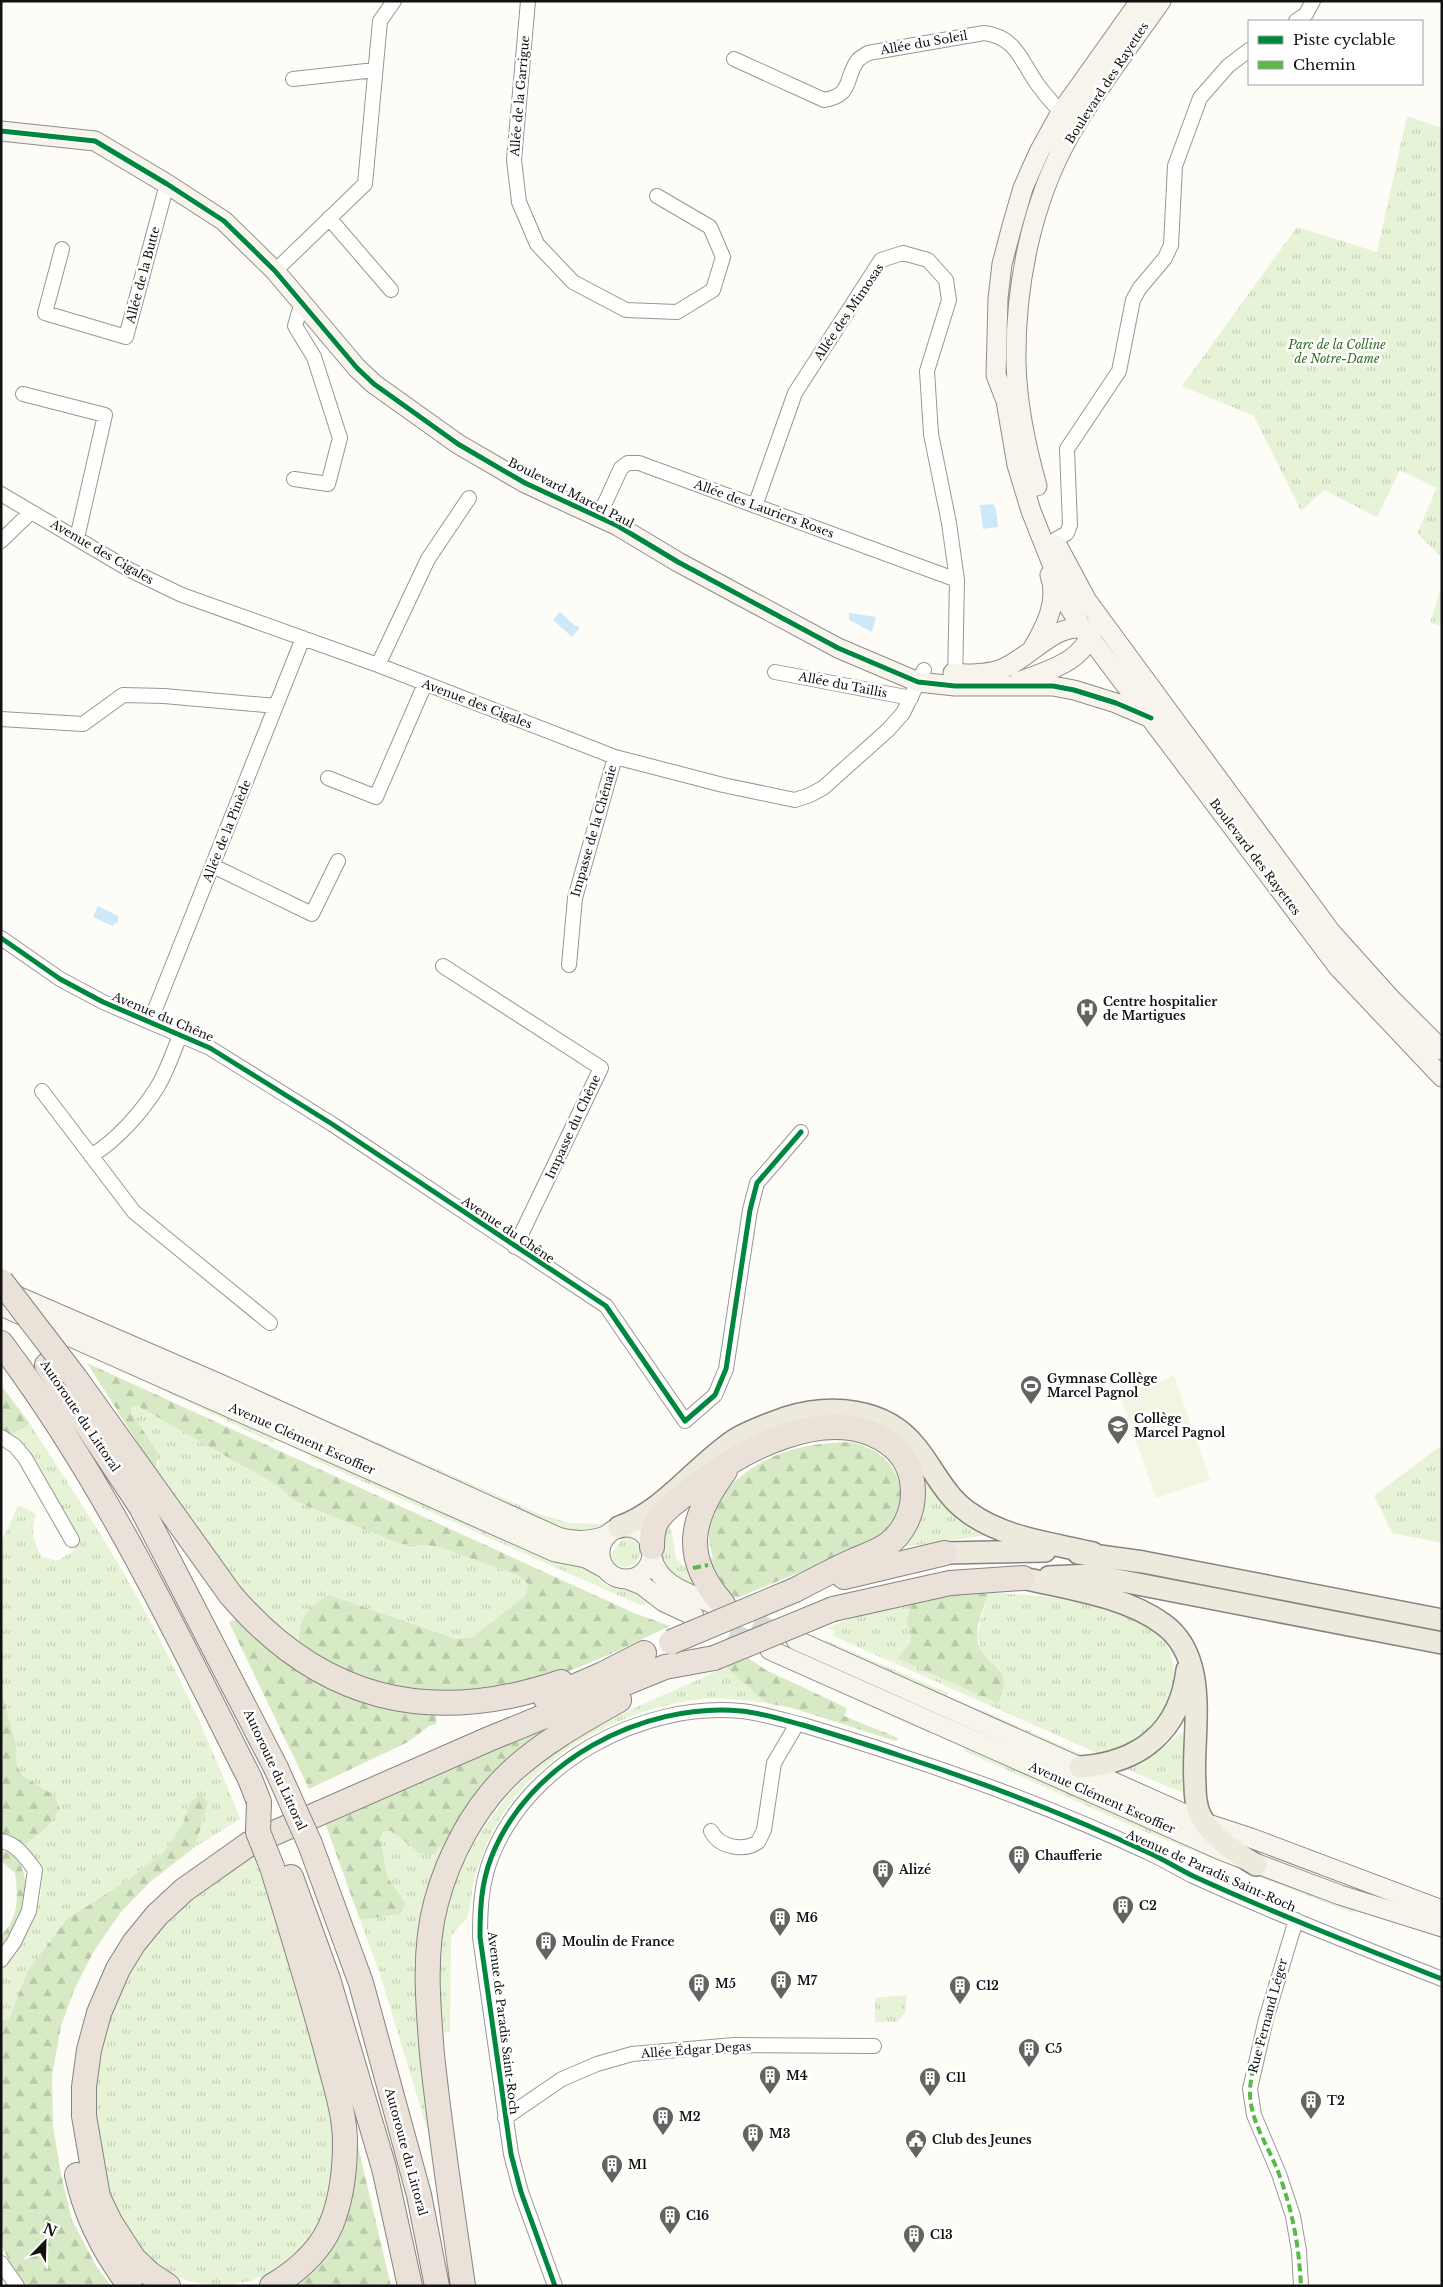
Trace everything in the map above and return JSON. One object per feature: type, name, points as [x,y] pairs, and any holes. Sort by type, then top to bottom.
[{"type":"highway","points":[[1,1281],[76,1379],[230,1594],[250,1618],[294,1656],[335,1678],[387,1697],[418,1702],[475,1702],[531,1692],[644,1653],[795,1590],[886,1546],[897,1536],[910,1514],[913,1502],[911,1475],[908,1464],[893,1446],[881,1438],[862,1431],[845,1428],[825,1428],[801,1432],[763,1444],[705,1478],[661,1515],[653,1528],[652,1552]]},
{"type":"highway","name":"Autoroute du Littoral","points":[[1,1305],[47,1365],[142,1507],[276,1768],[310,1844],[361,1983],[419,2195],[437,2286]]},
{"type":"highway","name":"Autoroute du Littoral","points":[[2,1344],[49,1411],[96,1485],[156,1595],[250,1779],[259,1802],[258,1832],[278,1863],[328,1979],[384,2168],[410,2286]]},
{"type":"highway","points":[[720,1605],[698,1568],[695,1546],[696,1530],[698,1518],[709,1494],[725,1471],[738,1457]]},
{"type":"highway","points":[[795,1590],[864,1571],[945,1553]]},
{"type":"highway","points":[[463,2286],[436,2088],[429,2014],[428,1954],[435,1904],[445,1876],[461,1838],[484,1803],[508,1775],[542,1745],[623,1697],[714,1658],[833,1609],[950,1583],[1023,1578]]},
{"type":"highway","points":[[130,2286],[95,2233],[84,2205],[71,2140],[70,2068],[87,2001],[101,1970],[119,1939],[140,1910],[182,1872],[241,1833],[314,1798],[448,1743],[603,1674],[644,1653]]},
{"type":"highway","points":[[168,2286],[150,2274],[134,2259],[110,2222],[98,2197],[86,2138],[84,2116],[84,2087],[89,2050],[99,2013],[118,1969],[134,1942],[157,1915],[184,1890],[249,1844],[489,1739],[666,1667],[714,1658]]},
{"type":"highway","points":[[272,2286],[290,2276],[306,2261],[322,2241],[334,2218],[340,2194],[345,2140],[336,2090],[278,1863]]},
{"type":"main road","name":"Boulevard des Rayettes","points":[[1140,1],[1061,112],[1039,152],[1023,188],[1005,255],[998,298],[996,375],[1006,401],[1017,464],[1031,510],[1069,607],[1338,967],[1442,1076]]},
{"type":"main road","name":"Boulevard des Rayettes","points":[[1161,1],[1077,124],[1048,181],[1029,240],[1017,323],[1016,364],[1021,411],[1030,462],[1041,502],[1055,540],[1094,612],[1336,938],[1442,1050]]},
{"type":"main road","name":"Boulevard Marcel Paul","points":[[1,131],[95,141],[167,184],[224,221],[275,271],[306,305],[357,368],[374,384],[458,444],[525,483],[599,516],[783,620],[838,648],[918,683],[956,680],[998,670],[1015,663],[1066,629],[1088,631],[1084,648],[1075,656],[1055,668],[1006,686]]},
{"type":"main road","points":[[996,375],[1002,422],[1014,483],[1026,518],[1052,578],[1052,608],[1031,652]]},
{"type":"main road","points":[[1088,631],[1094,612]]},
{"type":"main road","name":"Boulevard des Rayettes","points":[[1088,631],[1110,646],[1141,688],[1155,695]]},
{"type":"main road","name":"Boulevard Marcel Paul","points":[[956,680],[1006,686],[1053,686],[1074,690],[1102,698],[1151,718]]},
{"type":"main road","points":[[1404,1038],[1418,1026]]},
{"type":"main road","name":"Avenue Clément Escoffier","points":[[1,1289],[220,1384],[558,1537],[568,1540],[587,1541],[612,1532]]},
{"type":"main road","name":"Avenue Clément Escoffier","points":[[1,1305],[554,1552],[586,1558],[604,1568]]},
{"type":"main road","points":[[694,1616],[664,1602],[642,1585],[627,1579],[618,1578],[604,1568],[599,1552],[612,1532],[644,1516],[737,1438],[786,1418],[841,1410],[873,1416],[897,1428],[918,1449],[950,1495],[978,1518],[1004,1531],[1093,1553],[1442,1620]]},
{"type":"main road","points":[[612,1532],[636,1528],[649,1540],[657,1571],[666,1581],[720,1605]]},
{"type":"main road","points":[[945,1553],[1021,1550],[1093,1553]]},
{"type":"main road","points":[[627,1579],[644,1573],[652,1552]]},
{"type":"main road","points":[[1023,1578],[1091,1575],[1442,1643]]},
{"type":"main road","points":[[1023,1578],[1110,1600],[1155,1618],[1175,1634],[1188,1660],[1195,1686],[1195,1794],[1200,1814],[1205,1823],[1220,1840],[1256,1865]]},
{"type":"main road","points":[[1322,1621],[1354,1616],[1442,1632]]},
{"type":"main road","name":"Avenue Clément Escoffier","points":[[796,1640],[1205,1823],[1442,1910]]},
{"type":"main road","name":"Avenue Clément Escoffier","points":[[770,1650],[1256,1865],[1340,1895],[1442,1927]]},
{"type":"main road","points":[[1080,1767],[1108,1764],[1145,1746],[1158,1736],[1172,1720],[1177,1710],[1185,1684],[1188,1660]]},
{"type":"street","points":[[275,271],[365,184],[380,21],[394,1]]},
{"type":"street","name":"Allée de la Garrigue","points":[[528,1],[514,160],[519,202],[537,244],[573,282],[626,310],[677,312],[712,290],[723,257],[710,227],[657,196]]},
{"type":"street","points":[[1297,20],[1306,14],[1313,1]]},
{"type":"street","name":"Allée du Soleil","points":[[734,59],[824,100],[836,98],[846,88],[858,60],[868,53],[984,33],[996,34],[1007,40],[1017,50],[1038,85],[1061,112],[1077,124]]},
{"type":"street","points":[[1055,540],[1067,532],[1070,525],[1067,450],[1119,371],[1133,300],[1139,289],[1165,258],[1171,245],[1174,166],[1200,98],[1228,66],[1248,51]]},
{"type":"street","points":[[293,79],[375,70]]},
{"type":"street","name":"Allée de la Butte","points":[[62,249],[45,313],[126,337],[167,184]]},
{"type":"street","points":[[329,218],[391,290]]},
{"type":"street","name":"Allée des Mimosas","points":[[756,506],[795,393],[881,260],[903,253],[928,260],[946,280],[949,300],[927,371],[931,434],[949,523],[957,580],[956,680]]},
{"type":"street","points":[[294,479],[328,484],[340,438],[314,357],[294,326],[299,312],[306,305]]},
{"type":"street","points":[[23,394],[105,415],[77,538]]},
{"type":"street","name":"Allée des Lauriers Roses","points":[[599,516],[621,468],[628,463],[639,463],[957,580]]},
{"type":"street","name":"Avenue des Cigales","points":[[1,494],[130,570],[182,595],[378,665],[615,757],[723,785],[794,800],[823,788],[870,748],[903,713],[918,683]]},
{"type":"street","points":[[378,665],[428,559],[469,498]]},
{"type":"street","points":[[1,541],[31,512]]},
{"type":"street","name":"Allée de la Pinède","points":[[150,1022],[303,638]]},
{"type":"street","name":"Allée du Taillis","points":[[775,672],[918,683]]},
{"type":"street","points":[[328,778],[376,797],[424,684]]},
{"type":"street","points":[[1,719],[83,724],[123,694],[276,706]]},
{"type":"street","name":"Impasse de la Chênaie","points":[[569,965],[574,898],[615,757]]},
{"type":"street","points":[[213,866],[312,914],[338,861]]},
{"type":"street","name":"Avenue du Chêne","points":[[1,938],[60,979],[102,1002],[210,1048],[332,1124],[606,1306],[685,1421],[715,1395],[726,1369],[750,1210],[756,1183],[801,1132]]},
{"type":"street","name":"Impasse du Chêne","points":[[443,966],[601,1068],[515,1247]]},
{"type":"street","points":[[91,1156],[101,1150],[136,1116],[158,1085],[180,1036]]},
{"type":"street","points":[[42,1091],[134,1212],[270,1323]]},
{"type":"street","points":[[1,1437],[14,1446],[25,1458],[72,1540]]},
{"type":"street","name":"Avenue de Paradis Saint-Roch","points":[[556,2286],[521,2192],[505,2118],[495,2032],[480,1937],[480,1904],[491,1859],[502,1834],[520,1807],[540,1783],[561,1765],[611,1737],[649,1721],[676,1714],[707,1710],[742,1711],[797,1724],[932,1766],[1028,1802],[1147,1852],[1192,1875],[1296,1920],[1442,1979]]},
{"type":"street","points":[[711,1831],[719,1843],[726,1845],[745,1847],[758,1842],[764,1830],[774,1763],[797,1724]]},
{"type":"street","points":[[1,1841],[8,1842],[27,1858],[35,1870],[29,1911],[14,1942],[1,1960]]},
{"type":"street","name":"Rue Fernand Léger","points":[[1296,1920],[1291,1930],[1262,2033],[1250,2089],[1254,2115],[1279,2174],[1293,2216],[1299,2251],[1301,2286]]},
{"type":"street","name":"Allée Édgar Degas","points":[[505,2118],[562,2079],[597,2064],[632,2054],[734,2045],[874,2046]]},
{"type":"street","points":[[1,2262],[17,2286]]},
{"type":"green space","name":"Parc de la Colline de Notre-Dame","points":[[1407,116],[1442,128],[1442,558],[1417,533],[1437,488],[1400,470],[1377,517],[1324,490],[1301,511],[1254,416],[1182,386],[1297,227],[1377,252]]},
{"type":"green space","points":[[1442,585],[1442,626],[1430,623]]},
{"type":"green space","points":[[77,1349],[277,1435],[273,1443]]},
{"type":"green space","points":[[87,1363],[634,1613],[670,1626],[606,1656],[557,1675],[510,1686],[457,1692],[407,1690],[369,1680],[333,1664],[299,1645],[301,1627],[305,1615],[314,1605],[329,1595],[456,1639],[473,1637],[526,1595],[528,1584],[517,1575],[436,1546],[400,1544],[297,1502],[275,1484],[138,1406],[132,1406],[131,1412],[159,1455],[155,1470]]},
{"type":"green space","points":[[1174,1376],[1210,1480],[1156,1498],[1120,1395]]},
{"type":"green space","points":[[1,1385],[30,1424],[11,1435],[1,1429]]},
{"type":"green space","points":[[138,1405],[275,1484],[297,1502],[400,1544],[436,1546],[517,1575],[528,1584],[526,1595],[473,1637],[456,1639],[329,1595],[299,1645],[253,1607],[155,1470],[159,1462],[131,1411],[132,1406]]},
{"type":"green space","points":[[329,1421],[542,1515],[569,1523],[605,1524],[585,1534],[562,1531],[327,1426]]},
{"type":"green space","points":[[30,1424],[111,1551],[151,1622],[192,1706],[240,1819],[195,1847],[208,1802],[191,1802],[183,1823],[163,1853],[128,1880],[27,1972],[9,2019],[1,2021],[2,1971],[32,1919],[41,1891],[41,1876],[36,1861],[23,1847],[48,1826],[55,1796],[23,1776],[17,1766],[16,1745],[1,1690],[1,1543],[18,1505],[36,1514],[33,1536],[42,1557],[57,1561],[72,1552],[79,1542],[77,1535],[26,1451],[11,1435]]},
{"type":"green space","points":[[849,1442],[865,1446],[879,1454],[890,1464],[898,1479],[901,1495],[900,1504],[893,1520],[883,1534],[858,1550],[737,1598],[723,1588],[707,1560],[713,1558],[709,1537],[710,1518],[717,1501],[724,1492],[746,1472],[787,1451],[817,1444]]},
{"type":"green space","points":[[1442,1445],[1442,1543],[1392,1533],[1374,1496]]},
{"type":"green space","points":[[313,1453],[579,1563],[591,1570],[603,1584],[621,1590],[635,1590],[648,1602],[647,1604],[640,1605],[310,1458]]},
{"type":"green space","points":[[921,1471],[987,1532],[987,1535],[897,1548]]},
{"type":"green space","points":[[667,1522],[672,1531],[676,1559],[691,1572],[700,1590],[676,1581],[661,1565],[663,1556],[660,1532]]},
{"type":"green space","points":[[628,1537],[640,1546],[640,1553],[634,1564],[624,1567],[614,1562],[611,1555],[623,1538]]},
{"type":"green space","points":[[988,1593],[1030,1595],[1078,1601],[1124,1614],[1143,1624],[1163,1640],[1171,1655],[1174,1672],[1173,1690],[1167,1709],[1147,1730],[1129,1742],[1130,1748],[1104,1756],[833,1636],[835,1631],[827,1628],[853,1617],[912,1603],[906,1622],[911,1634],[911,1642],[897,1658],[1002,1671],[982,1654],[977,1635]]},
{"type":"green space","points":[[988,1593],[977,1635],[979,1646],[1000,1671],[1003,1679],[1003,1689],[998,1703],[897,1658],[911,1642],[911,1634],[906,1622],[912,1603],[960,1594]]},
{"type":"green space","points":[[237,1619],[266,1645],[436,1712],[436,1724],[429,1726],[408,1742],[309,1789],[229,1622]]},
{"type":"green space","points":[[825,1640],[948,1693],[945,1699],[823,1646]]},
{"type":"green space","points":[[773,1657],[933,1730],[931,1734],[771,1662]]},
{"type":"green space","points":[[748,1658],[766,1670],[847,1708],[844,1716],[898,1738],[896,1741],[792,1708],[766,1703],[726,1667]]},
{"type":"green space","points":[[726,1667],[766,1703],[713,1698],[668,1705],[640,1713],[586,1738],[561,1754],[538,1772],[518,1793],[502,1815],[489,1839],[474,1881],[467,1918],[455,1931],[451,1939],[450,2032],[443,2033],[440,1962],[447,1911],[455,1885],[479,1836],[512,1791],[553,1755],[593,1729]]},
{"type":"green space","points":[[1,1690],[16,1745],[17,1766],[23,1776],[55,1796],[60,1809],[48,1826],[23,1847],[1,1836]]},
{"type":"green space","points":[[982,1710],[1083,1755],[1076,1756],[980,1715]]},
{"type":"green space","points":[[569,1714],[460,1819],[444,1843],[432,1855],[419,1853],[392,1831],[384,1831],[380,1838],[388,1878],[406,1904],[400,1914],[360,1920],[324,1820]]},
{"type":"green space","points":[[1180,1733],[1183,1734],[1185,1788],[1183,1793],[1122,1767],[1160,1751]]},
{"type":"green space","points":[[966,1746],[1355,1908],[1355,1912],[1352,1913],[1141,1830],[964,1751]]},
{"type":"green space","points":[[201,1795],[208,1802],[195,1847],[150,1882],[121,1912],[94,1951],[75,1988],[61,2026],[52,2076],[53,2126],[61,2175],[72,2220],[96,2266],[111,2286],[27,2286],[15,2272],[1,2245],[1,2021],[9,2019],[27,1972],[67,1919],[128,1880],[163,1853],[183,1823],[190,1802]]},
{"type":"green space","points":[[392,1830],[419,1853],[432,1854],[444,1843],[430,1888],[433,2129],[427,2129],[380,1974],[360,1920],[400,1914],[406,1904],[388,1878],[380,1838],[384,1831]]},
{"type":"green space","points":[[1,1850],[10,1853],[21,1866],[26,1883],[26,1893],[21,1915],[1,1948],[3,1934],[10,1924],[16,1908],[17,1896],[15,1873],[1,1861]]},
{"type":"green space","points":[[251,1851],[280,1926],[327,2092],[334,2121],[336,2150],[334,2177],[328,2202],[318,2225],[304,2245],[287,2262],[266,2275],[242,2282],[215,2285],[189,2281],[165,2270],[140,2249],[122,2225],[104,2182],[96,2146],[95,2066],[106,2021],[127,1973],[143,1947],[180,1907]]},
{"type":"green space","points":[[907,1995],[905,2013],[897,2022],[875,2022],[875,1998]]},
{"type":"green space","points":[[356,2138],[391,2286],[296,2286],[316,2265]]},
{"type":"water","points":[[993,504],[996,509],[998,527],[983,529],[980,505]]},
{"type":"water","points":[[560,612],[575,626],[579,626],[579,629],[572,637],[553,620]]},
{"type":"water","points":[[849,613],[876,617],[872,632],[849,620]]},
{"type":"water","points":[[98,906],[118,916],[118,923],[115,923],[113,926],[93,917]]},
{"type":"tunnel","points":[[728,1611],[786,1635]]},
{"type":"tunnel","points":[[705,1620],[762,1646]]},
{"type":"marked path","points":[[693,1568],[708,1565]]},
{"type":"marked path","points":[[1262,2033],[1252,2076],[1251,2101],[1256,2124],[1285,2190],[1297,2244],[1301,2286]]},
{"type":"cycle path","points":[[1,131],[95,141],[167,184],[224,221],[275,271],[357,368],[374,384],[458,444],[525,483],[618,526],[678,562],[838,648],[918,682],[955,686],[1053,686],[1074,690],[1116,703],[1151,718]]},
{"type":"cycle path","points":[[1,938],[60,979],[103,1002],[210,1048],[332,1124],[606,1306],[685,1421],[715,1395],[726,1369],[750,1210],[757,1183],[801,1132]]},
{"type":"cycle path","points":[[555,2286],[521,2192],[511,2154],[480,1937],[482,1897],[491,1858],[508,1824],[532,1793],[560,1767],[593,1745],[628,1728],[665,1717],[703,1711],[741,1711],[757,1713],[840,1736],[963,1777],[1056,1812],[1117,1838],[1193,1876],[1254,1903],[1442,1979]]},
{"type":"place","name":"Centre hospitalier de Martigues","points":[[1087,1028]]},
{"type":"place","name":"Gymnase Collège Marcel Pagnol","points":[[1031,1405]]},
{"type":"place","name":"Collège Marcel Pagnol","points":[[1118,1445]]},
{"type":"place","name":"Chaufferie","points":[[1019,1875]]},
{"type":"place","name":"Alizé","points":[[883,1889]]},
{"type":"place","name":"C2","points":[[1123,1925]]},
{"type":"place","name":"M6","points":[[780,1937]]},
{"type":"place","name":"Moulin de France","points":[[546,1961]]},
{"type":"place","name":"M7","points":[[781,2000]]},
{"type":"place","name":"M5","points":[[699,2003]]},
{"type":"place","name":"C12","points":[[960,2005]]},
{"type":"place","name":"C5","points":[[1029,2068]]},
{"type":"place","name":"M4","points":[[770,2095]]},
{"type":"place","name":"C11","points":[[930,2097]]},
{"type":"place","name":"T2","points":[[1311,2120]]},
{"type":"place","name":"M2","points":[[663,2136]]},
{"type":"place","name":"M3","points":[[753,2153]]},
{"type":"place","name":"Club des Jeunes","points":[[916,2159]]},
{"type":"place","name":"M1","points":[[612,2184]]},
{"type":"place","name":"C16","points":[[670,2235]]},
{"type":"place","name":"C13","points":[[914,2254]]}]
